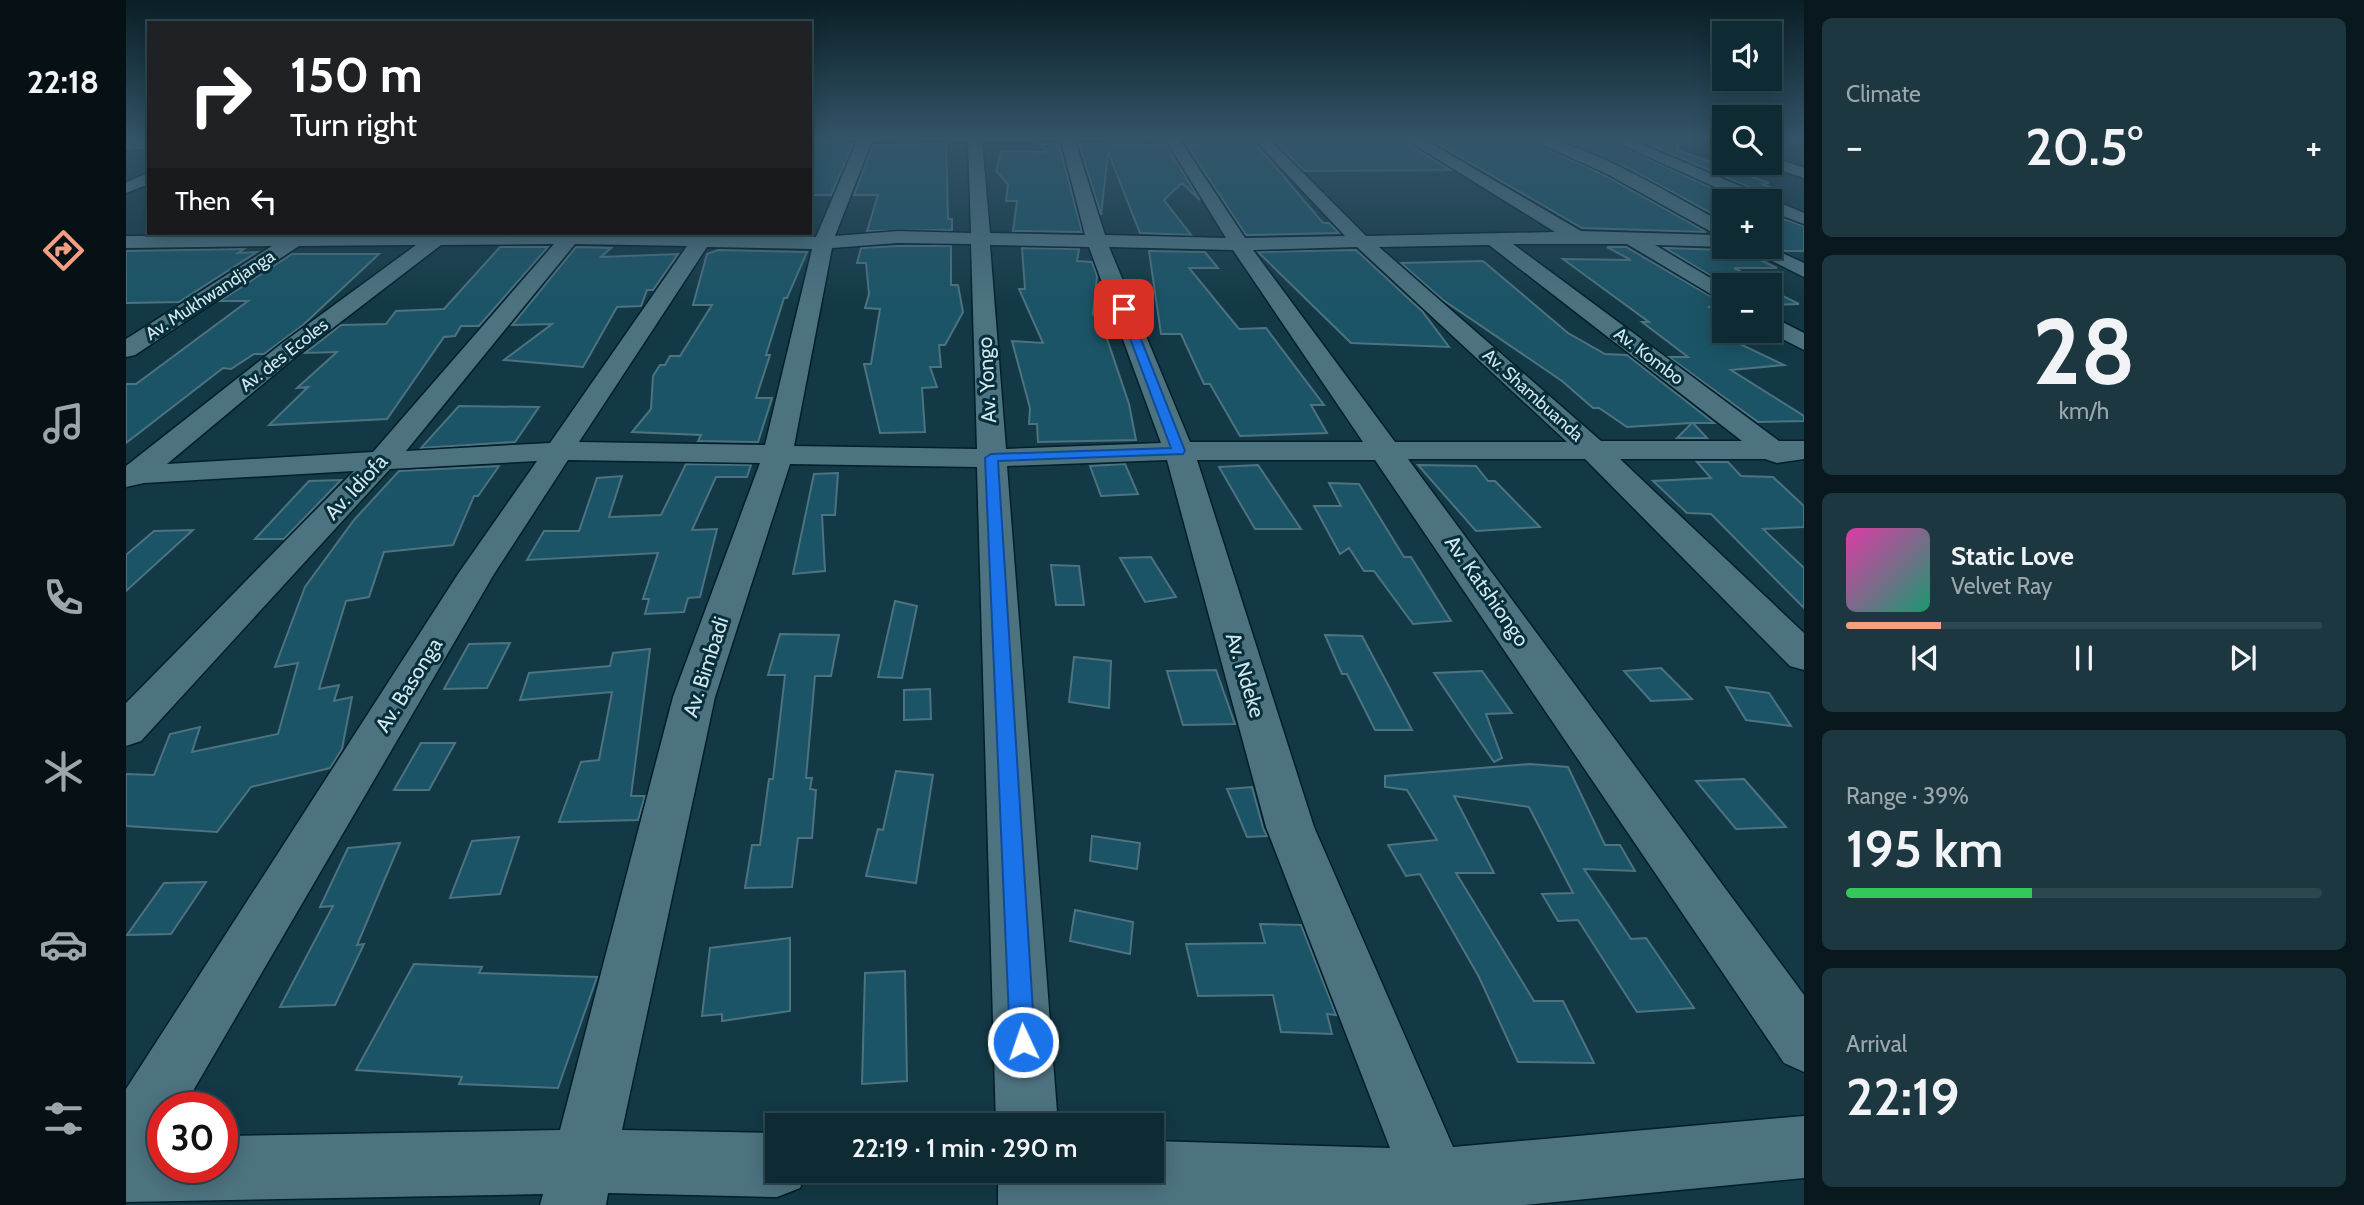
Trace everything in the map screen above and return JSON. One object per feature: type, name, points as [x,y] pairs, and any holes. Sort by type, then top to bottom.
[{"type":"street","name":"Av. Bimbadi","points":[[579,1183],[694,697],[778,454],[823,243],[843,193]]},
{"type":"street","name":"Av. Yongo","points":[[978,193],[1026,1113]]},
{"type":"street","name":"Av. Ndeke","points":[[1083,193],[1096,239],[1179,451],[1290,827],[1440,1193]]},
{"type":"street","name":"Av. Katshiongo","points":[[1207,193],[1239,244],[1389,451],[1804,1043]]},
{"type":"street","name":"Av. Shambuanda","points":[[1314,193],[1361,242],[1594,451],[1804,656]]},
{"type":"street","points":[[1503,193],[1577,237]]},
{"type":"street","points":[[1654,193],[1712,225]]},
{"type":"street","points":[[1782,210],[1804,219]]},
{"type":"street","points":[[126,252],[144,238],[295,240],[441,236],[704,236],[823,243],[898,237],[981,237],[1239,244],[1577,237],[1712,241]]},
{"type":"street","name":"Av. des Ecoles","points":[[129,477],[290,349],[441,236]]},
{"type":"street","name":"Av. Idiofa","points":[[126,730],[384,458],[571,236]]},
{"type":"street","name":"Av. Basonga","points":[[126,1146],[476,575],[704,236]]},
{"type":"street","name":"Av. Kombo","points":[[1494,239],[1804,474]]},
{"type":"street","name":"Av. Mukhwandjanga","points":[[126,350],[295,240]]},
{"type":"street","points":[[1633,240],[1712,288]]},
{"type":"street","points":[[1782,242],[1792,242]]},
{"type":"street","points":[[1779,259],[1804,271]]},
{"type":"street","points":[[1782,330],[1804,343]]},
{"type":"street","points":[[129,477],[384,458],[560,451],[991,458],[1179,451],[1804,450]]},
{"type":"street","points":[[1164,1177],[1440,1193],[1804,1147]]},
{"type":"street","points":[[126,1170],[579,1183],[765,1166]]},
{"type":"street","points":[[1030,1183],[1031,1205]]},
{"type":"building","points":[[812,193],[832,193],[812,195]]},
{"type":"building","points":[[947,193],[948,219],[952,219],[952,230],[867,231],[878,195],[854,195]]},
{"type":"building","points":[[1007,193],[1072,193],[1082,232],[1013,231],[1017,201],[1006,201]]},
{"type":"building","points":[[1094,193],[1103,193],[1101,215]]},
{"type":"building","points":[[1124,193],[1171,193],[1164,200],[1191,235],[1140,233]]},
{"type":"building","points":[[1219,193],[1298,193],[1323,223],[1329,223],[1339,233],[1246,235]]},
{"type":"building","points":[[1522,193],[1637,193],[1706,232],[1582,228]]},
{"type":"building","points":[[1675,193],[1712,193],[1712,214]]},
{"type":"building","points":[[1782,218],[1804,226],[1804,251],[1782,250]]},
{"type":"building","points":[[951,246],[951,285],[958,285],[963,312],[945,345],[939,345],[941,367],[930,367],[937,387],[922,388],[925,432],[880,433],[864,364],[871,364],[880,309],[865,308],[869,294],[866,263],[857,263],[861,248]]},
{"type":"building","points":[[500,247],[548,247],[479,326],[461,326],[455,336],[444,337],[387,419],[269,425],[308,387],[297,388],[337,352],[305,353],[341,325],[386,324],[396,311],[444,309]]},
{"type":"building","points":[[576,247],[611,248],[601,257],[678,254],[653,290],[647,290],[641,306],[617,307],[583,367],[504,360],[552,324],[512,325]]},
{"type":"building","points":[[1607,247],[1626,247],[1712,297],[1712,306],[1709,307],[1712,309],[1712,343],[1738,343],[1784,365],[1731,370],[1804,416],[1804,421],[1758,422],[1669,357],[1688,357],[1642,322],[1649,322],[1563,259],[1631,260]]},
{"type":"building","points":[[1022,248],[1079,249],[1077,261],[1092,262],[1097,276],[1093,314],[1104,330],[1129,404],[1136,440],[1038,442],[1037,424],[1029,424],[1030,408],[1012,341],[1043,343],[1019,289],[1025,289]]},
{"type":"building","points":[[1665,248],[1712,250],[1712,259],[1758,259],[1777,268],[1734,268],[1744,273],[1712,273],[1712,277]]},
{"type":"building","points":[[244,249],[238,253],[257,252],[179,302],[126,303],[126,251]]},
{"type":"building","points":[[718,250],[807,252],[787,298],[784,298],[766,355],[770,355],[756,398],[772,398],[758,442],[698,441],[701,435],[632,432],[651,409],[653,376],[670,356],[680,356],[712,305],[693,305],[707,254]]},
{"type":"building","points":[[1356,250],[1422,311],[1449,347],[1351,343],[1258,252]]},
{"type":"building","points":[[1149,251],[1205,252],[1218,268],[1189,268],[1239,329],[1266,328],[1324,405],[1311,405],[1327,433],[1240,436],[1210,384],[1204,384],[1181,334],[1161,334]]},
{"type":"building","points":[[292,254],[379,254],[303,325],[264,354],[254,354],[231,369],[223,368],[126,443],[126,384],[136,384],[248,301],[220,301]]},
{"type":"building","points":[[1483,261],[1568,333],[1605,354],[1627,355],[1714,423],[1693,423],[1707,438],[1677,438],[1692,423],[1627,427],[1599,408],[1593,408],[1562,381],[1443,300],[1401,263]]},
{"type":"building","points":[[1782,296],[1799,304],[1782,305]]},
{"type":"building","points":[[459,406],[539,407],[515,442],[421,448]]},
{"type":"building","points":[[1697,462],[1728,462],[1741,476],[1773,477],[1804,506],[1804,527],[1763,529],[1804,568],[1804,608],[1711,514],[1687,513],[1653,481],[1711,478]]},
{"type":"building","points":[[686,464],[751,465],[747,477],[716,477],[692,530],[717,529],[700,597],[688,598],[684,612],[645,614],[649,599],[643,599],[658,553],[527,560],[544,531],[579,531],[597,478],[622,476],[609,517],[661,515]]},
{"type":"building","points":[[1125,464],[1138,494],[1101,496],[1090,466]]},
{"type":"building","points":[[1258,465],[1301,529],[1255,529],[1219,467]]},
{"type":"building","points":[[1418,465],[1476,466],[1488,481],[1495,481],[1540,527],[1476,531]]},
{"type":"building","points":[[499,466],[478,496],[474,496],[453,545],[384,552],[369,597],[346,601],[319,689],[339,685],[334,701],[352,697],[342,749],[330,768],[251,787],[217,832],[126,826],[126,774],[154,775],[170,734],[200,727],[192,752],[278,734],[298,663],[275,667],[305,587],[354,520],[399,471]]},
{"type":"building","points":[[838,473],[835,515],[822,515],[825,571],[793,574],[814,474]]},
{"type":"building","points":[[341,480],[284,539],[255,539],[309,481]]},
{"type":"building","points":[[1329,483],[1359,484],[1404,557],[1411,557],[1451,621],[1413,624],[1374,571],[1364,571],[1349,548],[1340,554],[1314,506],[1341,506]]},
{"type":"building","points":[[193,530],[126,591],[126,555],[154,531]]},
{"type":"building","points":[[1151,557],[1176,597],[1145,602],[1120,558]]},
{"type":"building","points":[[1051,565],[1079,566],[1084,605],[1056,605]]},
{"type":"building","points":[[895,601],[917,606],[902,678],[878,677]]},
{"type":"building","points":[[780,634],[839,635],[831,676],[815,676],[806,778],[812,778],[810,789],[816,790],[812,838],[798,838],[792,887],[745,888],[752,845],[760,845],[769,779],[773,779],[785,675],[768,675]]},
{"type":"building","points":[[1325,635],[1362,636],[1412,730],[1375,730],[1347,674],[1342,674]]},
{"type":"building","points":[[510,643],[487,688],[444,689],[469,644]]},
{"type":"building","points":[[650,649],[631,796],[645,796],[638,820],[559,822],[581,762],[599,760],[612,692],[520,700],[529,673],[610,666],[613,653]]},
{"type":"building","points":[[1074,657],[1111,661],[1109,708],[1069,702]]},
{"type":"building","points":[[1661,668],[1692,699],[1651,701],[1624,671]]},
{"type":"building","points":[[1216,670],[1235,724],[1183,725],[1167,671]]},
{"type":"building","points":[[1482,671],[1512,713],[1486,714],[1502,758],[1494,762],[1434,673]]},
{"type":"building","points":[[1726,687],[1769,693],[1791,726],[1746,720]]},
{"type":"building","points":[[930,689],[931,719],[904,720],[904,690]]},
{"type":"building","points":[[421,743],[455,743],[429,790],[394,790]]},
{"type":"building","points":[[1530,764],[1568,767],[1605,845],[1620,845],[1635,871],[1584,869],[1631,939],[1646,938],[1694,1008],[1637,1012],[1578,920],[1558,921],[1542,894],[1573,893],[1529,807],[1454,796],[1494,873],[1456,873],[1534,1001],[1563,1001],[1594,1063],[1518,1062],[1479,977],[1420,874],[1406,876],[1388,845],[1437,840],[1407,790],[1385,787],[1385,776]]},
{"type":"building","points":[[896,771],[933,775],[916,883],[866,876],[878,829],[883,830]]},
{"type":"building","points":[[1744,779],[1786,827],[1736,829],[1696,781]]},
{"type":"building","points":[[1252,787],[1267,836],[1247,837],[1227,789]]},
{"type":"building","points":[[1092,836],[1140,843],[1137,869],[1090,861]]},
{"type":"building","points":[[519,837],[500,894],[450,898],[472,841]]},
{"type":"building","points":[[400,843],[357,945],[364,944],[335,1005],[280,1007],[333,906],[320,907],[348,848]]},
{"type":"building","points":[[206,882],[171,934],[127,935],[164,883]]},
{"type":"building","points":[[1075,910],[1133,922],[1130,954],[1070,941]]},
{"type":"building","points":[[1260,924],[1301,925],[1336,1015],[1327,1014],[1332,1034],[1281,1032],[1273,995],[1198,996],[1186,944],[1265,943]]},
{"type":"building","points":[[790,938],[790,1011],[722,1021],[722,1014],[702,1016],[710,948]]},
{"type":"building","points":[[414,964],[482,967],[479,973],[597,977],[558,1088],[459,1084],[462,1077],[356,1070]]},
{"type":"building","points":[[905,971],[907,1081],[862,1084],[865,973]]},
{"type":"route","points":[[1023,1042],[991,458],[1179,451],[1124,309]]}]
